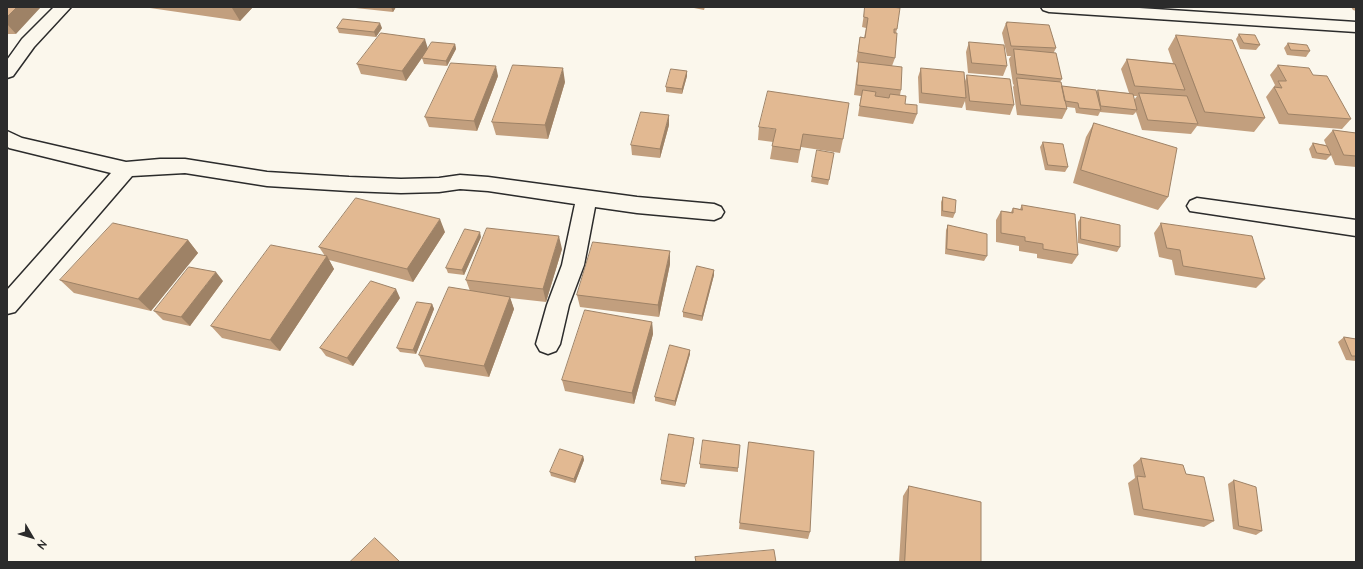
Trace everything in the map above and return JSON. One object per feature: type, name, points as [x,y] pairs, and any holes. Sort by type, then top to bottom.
[{"type":"street","points":[[7,72],[28,43],[63,7]]},
{"type":"street","points":[[1049,7],[1356,27]]},
{"type":"street","points":[[7,138],[16,143],[126,169],[160,166],[185,166],[267,179],[348,184],[424,185],[460,182],[515,187],[638,205],[714,212]]},
{"type":"street","points":[[7,305],[126,169]]},
{"type":"street","points":[[548,344],[558,305],[573,265],[588,198]]},
{"type":"street","points":[[1197,206],[1356,228]]},
{"type":"building","points":[[7,7],[17,7],[7,17]]},
{"type":"building","points":[[865,7],[900,8],[897,29],[894,29],[894,33],[897,33],[895,58],[858,52],[860,37],[865,38],[868,18],[864,17]]},
{"type":"building","points":[[343,19],[380,23],[374,32],[337,28]]},
{"type":"building","points":[[1007,22],[1049,25],[1056,48],[1011,46]]},
{"type":"building","points":[[381,33],[425,39],[402,71],[357,64]]},
{"type":"building","points":[[1239,34],[1255,35],[1260,45],[1244,43]]},
{"type":"building","points":[[1176,35],[1232,40],[1265,118],[1205,112]]},
{"type":"building","points":[[432,42],[455,44],[446,61],[422,58]]},
{"type":"building","points":[[969,42],[1004,45],[1007,66],[972,63]]},
{"type":"building","points":[[1288,43],[1307,45],[1310,51],[1291,50]]},
{"type":"building","points":[[1014,49],[1056,53],[1062,79],[1017,74]]},
{"type":"building","points":[[1127,59],[1175,64],[1185,90],[1135,86]]},
{"type":"building","points":[[859,62],[902,67],[901,90],[857,85]]},
{"type":"building","points":[[451,63],[496,66],[474,121],[425,117]]},
{"type":"building","points":[[513,65],[563,68],[545,125],[492,122]]},
{"type":"building","points":[[1278,65],[1309,68],[1313,75],[1327,76],[1351,119],[1288,114],[1274,87],[1282,88],[1278,81],[1286,81]]},
{"type":"building","points":[[921,68],[964,72],[966,98],[922,93]]},
{"type":"building","points":[[671,69],[687,71],[682,89],[666,87]]},
{"type":"building","points":[[967,75],[1010,79],[1014,105],[970,101]]},
{"type":"building","points":[[1017,78],[1061,82],[1067,109],[1021,105]]},
{"type":"building","points":[[1062,86],[1096,90],[1101,110],[1079,108],[1078,103],[1065,101]]},
{"type":"building","points":[[863,90],[876,92],[875,96],[889,98],[890,94],[906,96],[905,104],[917,105],[917,114],[860,106]]},
{"type":"building","points":[[1098,90],[1133,94],[1137,110],[1101,106]]},
{"type":"building","points":[[768,91],[849,103],[843,139],[803,134],[800,150],[772,146],[776,129],[759,127]]},
{"type":"building","points":[[1139,93],[1187,96],[1198,124],[1148,120]]},
{"type":"building","points":[[641,112],[669,115],[660,149],[631,145]]},
{"type":"building","points":[[1094,123],[1177,148],[1168,197],[1081,170]]},
{"type":"building","points":[[1333,130],[1356,133],[1356,156],[1344,155]]},
{"type":"building","points":[[1043,142],[1063,144],[1068,167],[1048,165]]},
{"type":"building","points":[[1313,143],[1327,146],[1331,155],[1317,153]]},
{"type":"building","points":[[817,150],[834,153],[829,180],[812,177]]},
{"type":"building","points":[[943,197],[956,200],[955,213],[943,211]]},
{"type":"building","points":[[356,198],[440,219],[407,269],[319,247]]},
{"type":"building","points":[[1022,205],[1075,214],[1078,255],[1043,249],[1043,244],[1025,241],[1025,237],[1001,233],[1001,211],[1013,213],[1013,208],[1022,210]]},
{"type":"building","points":[[1081,217],[1120,225],[1120,247],[1081,239]]},
{"type":"building","points":[[113,223],[188,240],[138,299],[60,280]]},
{"type":"building","points":[[1161,223],[1252,236],[1265,279],[1183,266],[1180,250],[1167,248]]},
{"type":"building","points":[[948,225],[987,234],[987,256],[947,249]]},
{"type":"building","points":[[487,228],[559,236],[543,289],[466,280]]},
{"type":"building","points":[[465,229],[480,232],[462,270],[446,268]]},
{"type":"building","points":[[593,242],[670,251],[658,305],[577,295]]},
{"type":"building","points":[[271,245],[327,256],[270,340],[211,326]]},
{"type":"building","points":[[697,266],[714,270],[702,316],[683,312]]},
{"type":"building","points":[[189,267],[216,272],[181,317],[154,311]]},
{"type":"building","points":[[371,281],[396,289],[347,358],[320,348]]},
{"type":"building","points":[[449,287],[510,297],[484,366],[419,355]]},
{"type":"building","points":[[417,302],[432,304],[413,350],[397,348]]},
{"type":"building","points":[[585,310],[652,322],[632,393],[562,380]]},
{"type":"building","points":[[1344,337],[1356,339],[1356,356],[1352,356]]},
{"type":"building","points":[[670,345],[690,350],[675,401],[655,397]]},
{"type":"building","points":[[669,434],[694,438],[686,484],[661,480]]},
{"type":"building","points":[[703,440],[740,445],[738,468],[700,464]]},
{"type":"building","points":[[749,442],[814,451],[810,532],[740,523]]},
{"type":"building","points":[[560,449],[583,456],[574,479],[550,472]]},
{"type":"building","points":[[1141,458],[1183,465],[1186,474],[1204,477],[1214,521],[1143,509],[1137,476],[1145,477]]},
{"type":"building","points":[[1234,480],[1256,487],[1262,531],[1239,526]]},
{"type":"building","points":[[909,486],[981,502],[981,562],[905,562]]},
{"type":"building","points":[[375,538],[400,562],[350,562]]},
{"type":"building","points":[[774,550],[776,562],[696,562],[695,557]]}]
